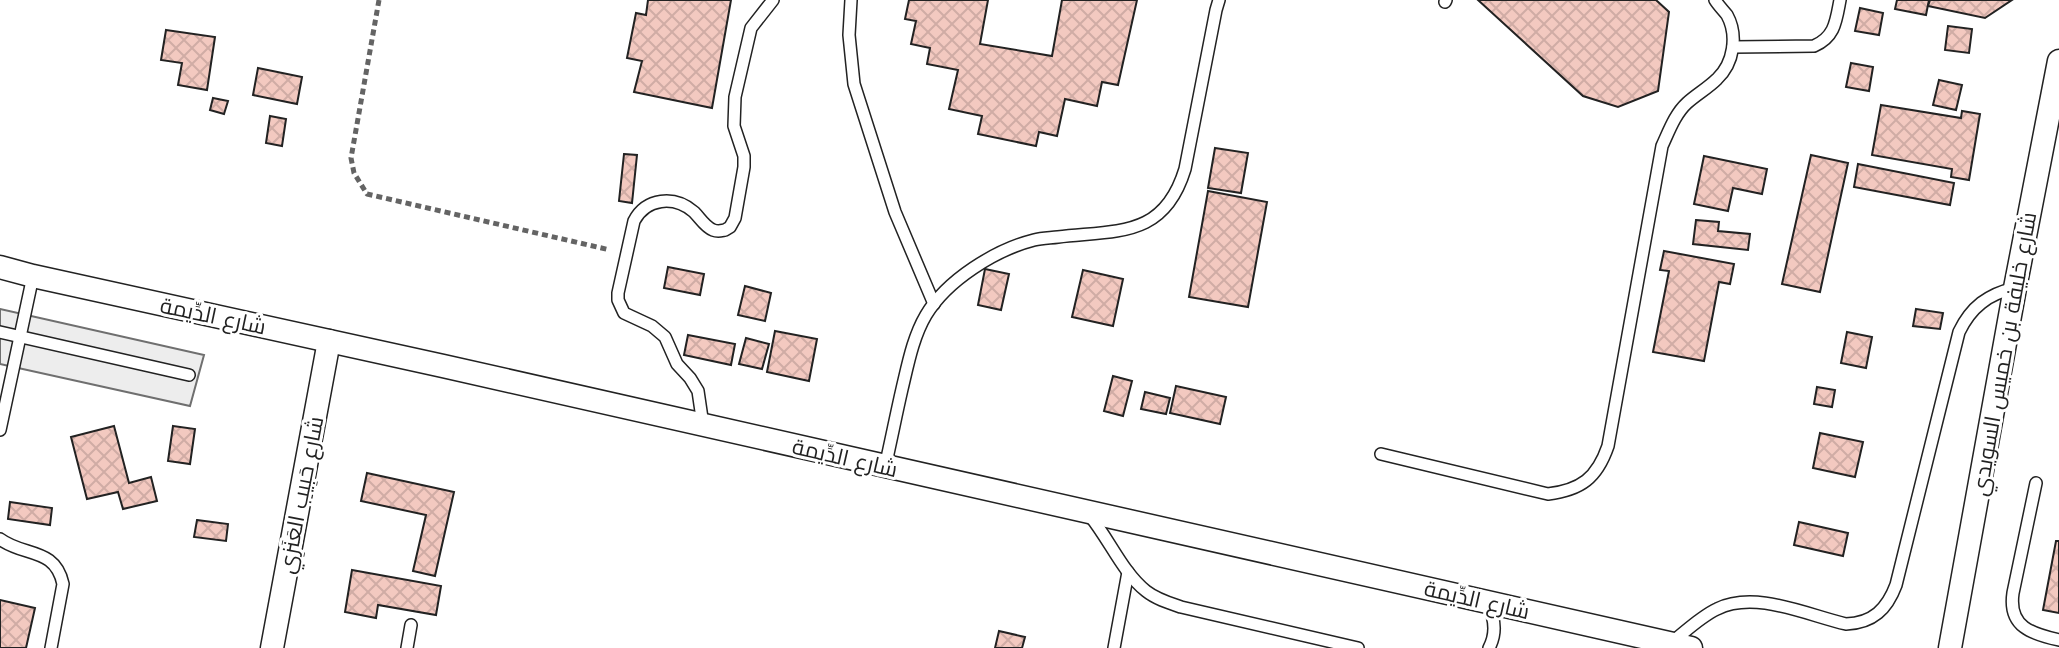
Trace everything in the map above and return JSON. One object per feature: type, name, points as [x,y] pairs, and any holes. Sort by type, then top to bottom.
[{"type":"street","name":"شارع خليفة بن خميس السويدي","points":[[1950,648],[2059,61]]},
{"type":"street","name":"شارع الدِّيمة","points":[[0,267],[1680,646]]},
{"type":"street","name":"شارع حَبِيب العَنَزِي","points":[[272,648],[329,341]]},
{"type":"lane","points":[[703,425],[695,384],[677,364],[665,337],[652,326],[624,313],[618,293],[634,221],[638,213],[654,203],[672,201],[680,204],[715,231],[725,230],[733,223],[744,167],[744,156],[734,126],[735,97],[751,28],[773,0]]},
{"type":"lane","points":[[851,0],[849,35],[854,84],[895,212],[934,304]]},
{"type":"lane","points":[[885,467],[913,343],[926,314],[946,289],[970,269],[1034,240],[1131,229],[1151,220],[1167,207],[1179,190],[1185,169],[1219,0]]},
{"type":"lane","points":[[1381,454],[1548,494],[1572,489],[1593,475],[1608,446],[1662,146],[1685,104],[1720,77],[1729,63],[1733,30],[1727,15],[1715,0]]},
{"type":"lane","points":[[1733,47],[1814,46],[1835,28],[1840,0]]},
{"type":"lane","points":[[0,430],[33,276]]},
{"type":"lane","points":[[1680,646],[1716,609],[1745,601],[1846,624],[1858,623],[1878,614],[1886,606],[1896,585],[1959,332],[1965,318],[1975,307],[2000,291],[2015,288]]},
{"type":"lane","points":[[0,332],[189,375]]},
{"type":"lane","points":[[2036,483],[2013,593],[2013,610],[2027,630],[2059,640]]},
{"type":"lane","points":[[1087,512],[1128,572],[1148,593],[1163,601],[1358,648]]},
{"type":"lane","points":[[0,539],[47,558],[61,574],[63,584],[51,648]]},
{"type":"lane","points":[[1114,648],[1128,572]]},
{"type":"lane","points":[[1486,602],[1493,614],[1495,627],[1489,648]]},
{"type":"lane","points":[[407,648],[411,625]]},
{"type":"path","points":[[379,0],[351,158],[354,173],[367,194],[626,254]]},
{"type":"shaded area","points":[[0,309],[204,355],[190,406],[0,364]]},
{"type":"building","points":[[648,0],[731,0],[712,108],[634,92],[642,61],[627,58],[636,13],[646,15]]},
{"type":"building","points":[[909,0],[988,0],[980,44],[1052,56],[1062,0],[1137,0],[1118,85],[1102,82],[1097,106],[1065,99],[1057,136],[1039,132],[1036,146],[978,134],[982,116],[949,109],[958,70],[927,64],[930,48],[911,44],[916,21],[905,19]]},
{"type":"building","points":[[1478,0],[1656,0],[1669,12],[1658,91],[1618,107],[1583,96]]},
{"type":"building","points":[[1897,0],[1929,0],[1926,15],[1895,9]]},
{"type":"building","points":[[1930,0],[2012,0],[1985,18],[1928,6]]},
{"type":"building","points":[[1860,8],[1883,13],[1879,35],[1855,31]]},
{"type":"building","points":[[1948,26],[1972,29],[1969,53],[1945,50]]},
{"type":"building","points":[[166,30],[215,37],[207,90],[178,85],[182,63],[161,60]]},
{"type":"building","points":[[1851,63],[1873,67],[1869,91],[1846,87]]},
{"type":"building","points":[[258,68],[302,77],[297,104],[253,95]]},
{"type":"building","points":[[1939,80],[1962,85],[1956,110],[1933,105]]},
{"type":"building","points":[[213,98],[228,101],[224,114],[210,110]]},
{"type":"building","points":[[1881,105],[1961,118],[1962,111],[1980,114],[1969,180],[1951,177],[1952,169],[1872,155]]},
{"type":"building","points":[[270,116],[286,119],[282,146],[266,143]]},
{"type":"building","points":[[1215,148],[1248,153],[1241,193],[1208,188]]},
{"type":"building","points":[[624,154],[637,155],[632,203],[619,201]]},
{"type":"building","points":[[1811,155],[1848,163],[1820,292],[1782,284]]},
{"type":"building","points":[[1704,156],[1767,169],[1762,194],[1733,188],[1728,211],[1694,204]]},
{"type":"building","points":[[1858,164],[1954,183],[1950,205],[1854,187]]},
{"type":"building","points":[[1208,191],[1267,202],[1248,307],[1189,297]]},
{"type":"building","points":[[1696,220],[1719,222],[1718,231],[1750,234],[1748,250],[1693,244]]},
{"type":"building","points":[[1664,251],[1734,264],[1730,284],[1719,282],[1704,361],[1653,352],[1669,271],[1660,270]]},
{"type":"building","points":[[668,267],[704,274],[700,295],[664,288]]},
{"type":"building","points":[[985,269],[1009,274],[1001,310],[978,305]]},
{"type":"building","points":[[1083,270],[1123,279],[1113,326],[1072,317]]},
{"type":"building","points":[[745,286],[771,293],[765,321],[738,315]]},
{"type":"building","points":[[1916,309],[1943,313],[1940,329],[1913,326]]},
{"type":"building","points":[[775,331],[817,339],[809,381],[767,372]]},
{"type":"building","points":[[1847,332],[1872,337],[1866,368],[1841,363]]},
{"type":"building","points":[[688,335],[735,344],[731,365],[684,355]]},
{"type":"building","points":[[746,338],[769,344],[762,369],[739,364]]},
{"type":"building","points":[[1113,376],[1132,381],[1123,416],[1104,411]]},
{"type":"building","points":[[1176,386],[1226,397],[1220,424],[1170,413]]},
{"type":"building","points":[[1817,387],[1835,390],[1832,407],[1814,404]]},
{"type":"building","points":[[1145,392],[1170,398],[1166,414],[1141,409]]},
{"type":"building","points":[[114,426],[129,483],[151,477],[157,501],[123,509],[118,492],[87,499],[71,437]]},
{"type":"building","points":[[173,426],[195,429],[190,464],[168,461]]},
{"type":"building","points":[[1820,433],[1863,442],[1855,477],[1813,468]]},
{"type":"building","points":[[367,473],[454,492],[435,576],[413,571],[426,515],[361,501]]},
{"type":"building","points":[[10,502],[52,508],[50,525],[8,519]]},
{"type":"building","points":[[197,520],[228,524],[226,541],[194,537]]},
{"type":"building","points":[[1799,522],[1848,533],[1843,556],[1794,545]]},
{"type":"building","points":[[2056,541],[2059,541],[2059,613],[2043,610]]},
{"type":"building","points":[[352,570],[441,586],[436,615],[378,605],[376,618],[345,612]]},
{"type":"building","points":[[0,600],[35,608],[26,648],[0,648]]},
{"type":"building","points":[[999,631],[1025,637],[1022,648],[995,648]]}]
